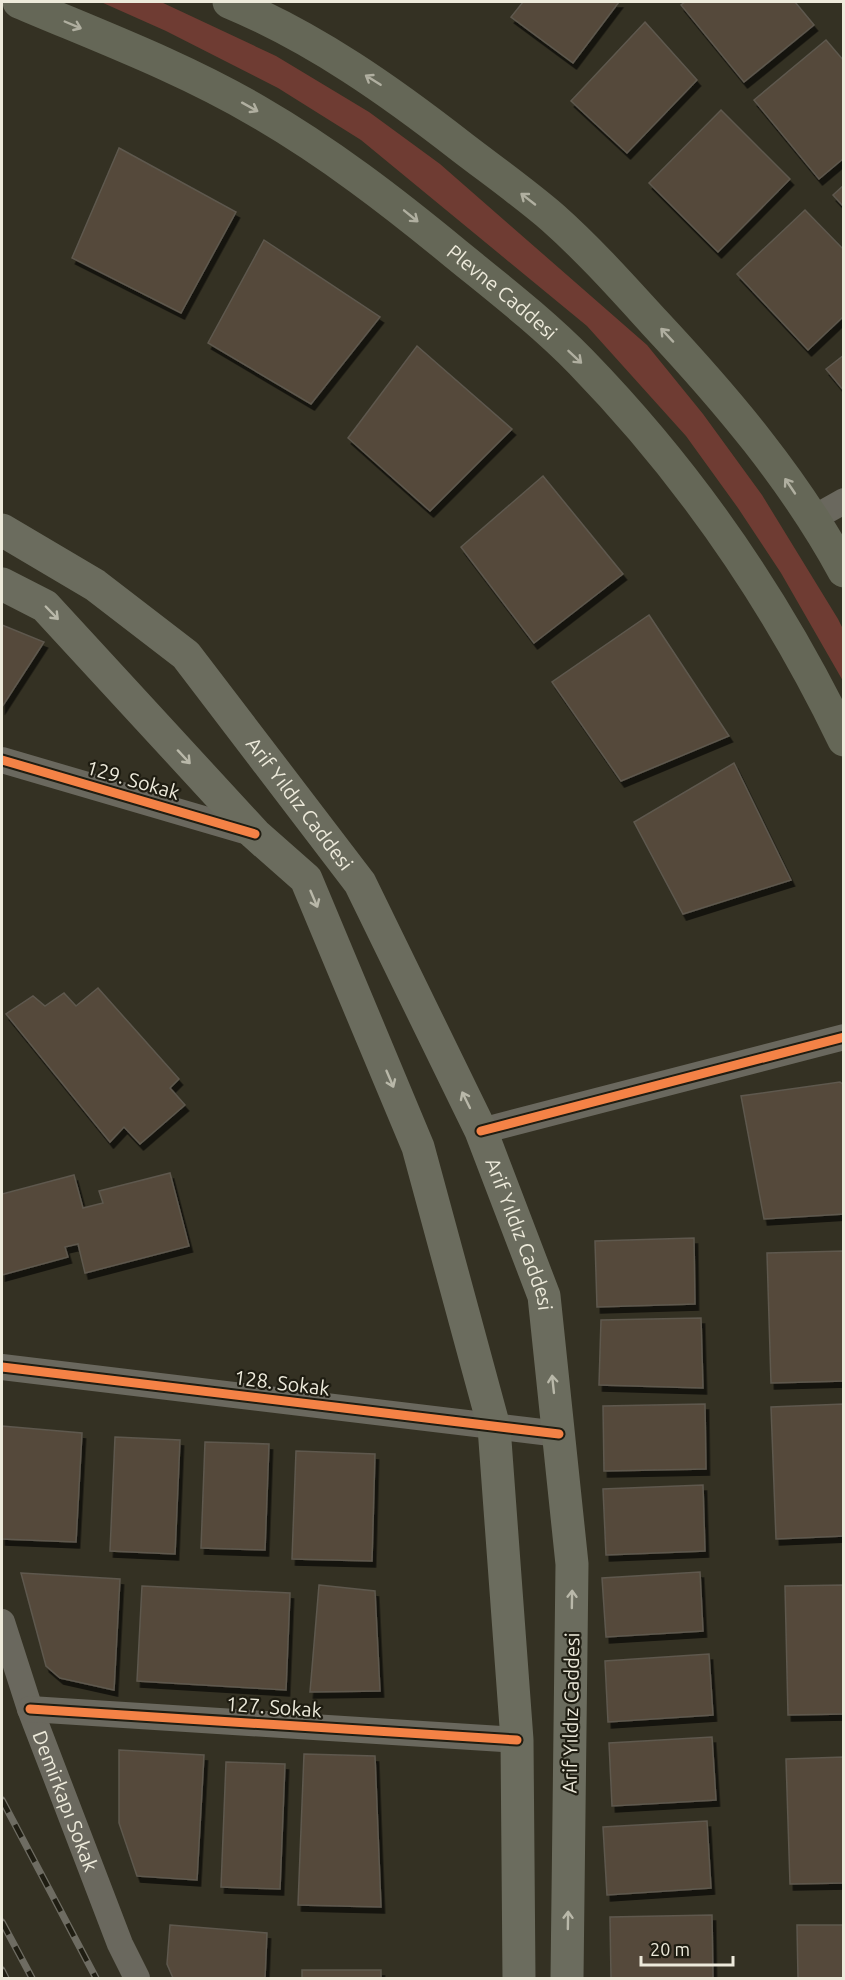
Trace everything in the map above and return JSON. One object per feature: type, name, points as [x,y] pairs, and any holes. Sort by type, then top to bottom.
[{"type":"main road","name":"Plevne Caddesi","points":[[19,2],[201,80],[258,111],[335,159],[406,212],[524,310],[579,361],[650,437],[715,522],[760,590],[825,701],[843,740]]},
{"type":"main road","points":[[229,2],[268,18],[380,85],[553,218],[694,365],[753,434],[812,519],[843,571]]},
{"type":"main road","name":"Arif Yıldız Caddesi","points":[[2,530],[95,585],[186,655],[360,883],[481,1131],[544,1296],[572,1564],[567,1978]]},
{"type":"main road","name":"Arif Yıldız Caddesi","points":[[2,584],[45,606],[255,834],[306,879],[418,1148],[494,1427],[517,1740],[519,1978]]},
{"type":"street","points":[[812,519],[843,501]]},
{"type":"street","name":"129. Sokak","points":[[2,760],[255,834]]},
{"type":"street","points":[[481,1131],[843,1038]]},
{"type":"street","name":"128. Sokak","points":[[2,1367],[558,1434]]},
{"type":"street","name":"Demirkapı Sokak","points":[[2,1622],[30,1709],[120,1944],[137,1978]]},
{"type":"street","name":"127. Sokak","points":[[30,1709],[517,1740]]},
{"type":"shaded area","points":[[101,2],[161,2],[276,56],[369,112],[440,164],[647,345],[703,414],[762,495],[838,619],[843,629],[843,681],[781,573],[738,508],[686,436],[587,326],[361,140],[278,88],[166,31]]},
{"type":"building","points":[[523,2],[619,2],[573,63],[511,17]]},
{"type":"building","points":[[685,2],[795,2],[814,25],[744,82],[681,5]]},
{"type":"building","points":[[645,22],[697,80],[627,153],[571,101]]},
{"type":"building","points":[[826,40],[844,61],[844,158],[819,179],[754,100]]},
{"type":"building","points":[[721,110],[790,179],[718,252],[649,183]]},
{"type":"building","points":[[119,148],[236,212],[181,313],[72,258]]},
{"type":"building","points":[[844,185],[844,207],[833,195]]},
{"type":"building","points":[[805,210],[844,250],[844,316],[808,350],[737,274]]},
{"type":"building","points":[[264,240],[380,317],[311,404],[208,343]]},
{"type":"building","points":[[417,346],[512,429],[430,511],[348,438]]},
{"type":"building","points":[[844,355],[844,391],[826,369]]},
{"type":"building","points":[[543,476],[623,574],[534,643],[461,547]]},
{"type":"building","points":[[649,615],[729,736],[621,781],[552,682]]},
{"type":"building","points":[[2,625],[44,642],[2,707]]},
{"type":"building","points":[[734,763],[791,880],[683,914],[634,822]]},
{"type":"building","points":[[98,988],[179,1079],[170,1088],[185,1105],[140,1144],[124,1127],[110,1142],[6,1014],[33,996],[45,1006],[64,993],[76,1006]]},
{"type":"building","points":[[840,1082],[844,1085],[844,1214],[764,1219],[741,1096]]},
{"type":"building","points":[[170,1173],[189,1246],[85,1273],[78,1244],[65,1247],[68,1257],[2,1275],[2,1194],[74,1175],[83,1208],[103,1203],[99,1191]]},
{"type":"building","points":[[694,1238],[695,1304],[597,1307],[595,1241]]},
{"type":"building","points":[[844,1251],[844,1381],[771,1383],[767,1253]]},
{"type":"building","points":[[701,1318],[703,1388],[599,1385],[601,1320]]},
{"type":"building","points":[[705,1404],[706,1469],[604,1471],[603,1406]]},
{"type":"building","points":[[844,1404],[844,1536],[776,1539],[771,1407]]},
{"type":"building","points":[[2,1426],[82,1433],[76,1542],[2,1539]]},
{"type":"building","points":[[115,1437],[180,1440],[175,1554],[110,1551]]},
{"type":"building","points":[[205,1442],[269,1444],[265,1550],[201,1548]]},
{"type":"building","points":[[296,1451],[375,1454],[372,1561],[292,1559]]},
{"type":"building","points":[[703,1485],[705,1551],[606,1555],[603,1489]]},
{"type":"building","points":[[700,1572],[703,1631],[606,1637],[602,1578]]},
{"type":"building","points":[[21,1573],[120,1579],[114,1690],[60,1678],[46,1666]]},
{"type":"building","points":[[319,1585],[375,1591],[380,1691],[310,1692]]},
{"type":"building","points":[[844,1585],[844,1714],[788,1715],[785,1586]]},
{"type":"building","points":[[142,1586],[290,1593],[286,1690],[137,1681]]},
{"type":"building","points":[[709,1654],[713,1715],[608,1722],[605,1661]]},
{"type":"building","points":[[712,1737],[716,1800],[612,1806],[609,1743]]},
{"type":"building","points":[[119,1750],[204,1755],[197,1880],[137,1876],[119,1823]]},
{"type":"building","points":[[304,1754],[375,1756],[381,1907],[298,1905]]},
{"type":"building","points":[[844,1757],[844,1883],[790,1884],[786,1759]]},
{"type":"building","points":[[226,1762],[285,1764],[280,1889],[221,1887]]},
{"type":"building","points":[[707,1821],[711,1888],[607,1895],[603,1827]]},
{"type":"building","points":[[712,1915],[713,1978],[611,1978],[610,1917]]},
{"type":"building","points":[[170,1925],[267,1933],[265,1978],[173,1978],[167,1964]]},
{"type":"building","points":[[797,1925],[844,1925],[844,1978],[798,1978]]},
{"type":"building","points":[[302,1970],[381,1970],[381,1978],[302,1978]]},
{"type":"railway","points":[[2,1800],[96,1978]]},
{"type":"railway","points":[[2,1922],[32,1978]]},
{"type":"railway","points":[[2,1970],[6,1978]]},
{"type":"cycle path","points":[[2,760],[255,834]]},
{"type":"cycle path","points":[[481,1131],[844,1037]]},
{"type":"cycle path","points":[[2,1367],[559,1434]]},
{"type":"cycle path","points":[[30,1709],[517,1740]]}]
